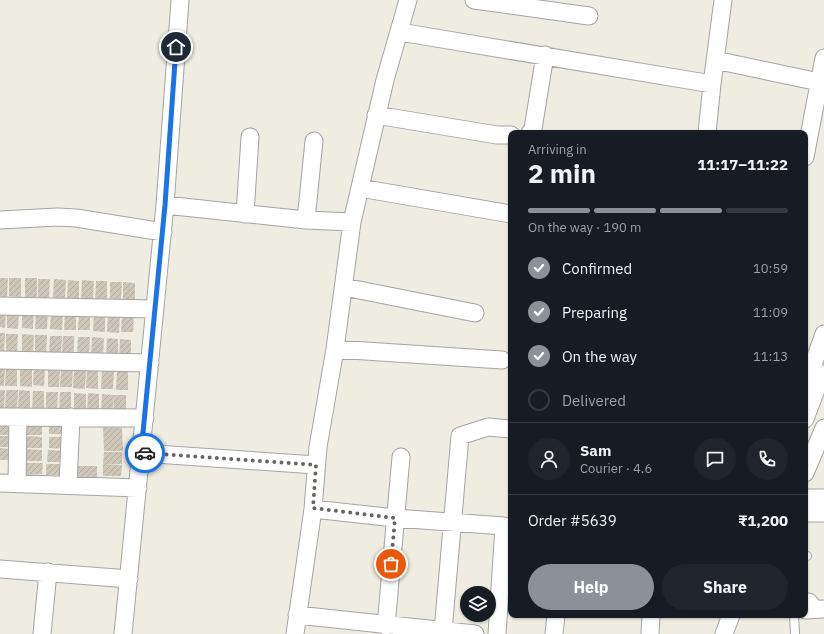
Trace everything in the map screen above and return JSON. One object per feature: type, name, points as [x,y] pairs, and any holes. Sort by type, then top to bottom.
[{"type":"street","points":[[123,634],[163,232],[180,0]]},
{"type":"street","points":[[295,634],[313,508],[318,447],[336,349],[352,222],[376,115],[408,0]]},
{"type":"street","points":[[474,0],[589,16]]},
{"type":"street","points":[[707,130],[723,0]]},
{"type":"street","points":[[400,32],[712,84]]},
{"type":"street","points":[[532,130],[545,55]]},
{"type":"street","points":[[808,141],[824,58]]},
{"type":"street","points":[[715,60],[819,82]]},
{"type":"street","points":[[376,115],[497,135],[508,135]]},
{"type":"street","points":[[245,214],[250,137]]},
{"type":"street","points":[[306,220],[314,141]]},
{"type":"street","points":[[360,188],[508,213]]},
{"type":"street","points":[[165,205],[306,220],[352,222]]},
{"type":"street","points":[[0,220],[57,217],[76,218],[163,232]]},
{"type":"street","points":[[344,287],[475,313]]},
{"type":"street","points":[[0,306],[155,309]]},
{"type":"street","points":[[808,377],[816,349],[824,334]]},
{"type":"street","points":[[336,349],[502,360]]},
{"type":"street","points":[[0,360],[150,363]]},
{"type":"street","points":[[808,411],[824,370]]},
{"type":"street","points":[[0,417],[145,418]]},
{"type":"street","points":[[17,483],[18,417]]},
{"type":"street","points":[[68,485],[71,417]]},
{"type":"street","points":[[452,632],[451,521],[460,436],[488,426],[508,429]]},
{"type":"street","points":[[808,466],[824,428]]},
{"type":"street","points":[[141,453],[316,465]]},
{"type":"street","points":[[386,626],[401,457]]},
{"type":"street","points":[[0,483],[138,488]]},
{"type":"street","points":[[808,498],[824,498]]},
{"type":"street","points":[[313,508],[395,518],[504,526],[497,634]]},
{"type":"street","points":[[808,513],[824,513]]},
{"type":"street","points":[[0,569],[129,578]]},
{"type":"street","points":[[42,634],[48,572]]},
{"type":"street","points":[[808,610],[823,609]]},
{"type":"street","points":[[297,615],[386,626],[410,631],[474,634]]},
{"type":"street","points":[[554,634],[556,618]]},
{"type":"street","points":[[650,634],[651,618]]},
{"type":"street","points":[[711,634],[718,618]]},
{"type":"street","points":[[724,634],[730,618]]},
{"type":"lane","points":[[808,598],[811,598],[823,609]]},
{"type":"lane","points":[[794,618],[795,634]]},
{"type":"building","points":[[0,278],[8,278],[7,297],[0,297]]},
{"type":"building","points":[[9,278],[21,278],[21,297],[9,296]]},
{"type":"building","points":[[25,278],[37,278],[37,297],[25,297]]},
{"type":"building","points":[[38,279],[50,279],[49,298],[38,297]]},
{"type":"building","points":[[54,279],[66,280],[65,298],[53,298]]},
{"type":"building","points":[[68,280],[79,281],[79,299],[67,299]]},
{"type":"building","points":[[82,280],[94,281],[93,299],[81,299]]},
{"type":"building","points":[[96,281],[107,281],[107,300],[95,300]]},
{"type":"building","points":[[110,282],[122,282],[121,301],[110,301]]},
{"type":"building","points":[[123,282],[135,283],[135,301],[123,301]]},
{"type":"building","points":[[0,309],[6,309],[5,328],[0,327]]},
{"type":"building","points":[[7,309],[19,310],[18,329],[7,328]]},
{"type":"building","points":[[22,309],[34,310],[33,329],[22,328]]},
{"type":"building","points":[[36,310],[48,310],[47,329],[35,329]]},
{"type":"building","points":[[51,311],[63,311],[62,330],[50,329]]},
{"type":"building","points":[[65,311],[76,312],[76,330],[64,330]]},
{"type":"building","points":[[79,311],[90,312],[90,330],[78,330]]},
{"type":"building","points":[[94,313],[105,313],[105,332],[93,331]]},
{"type":"building","points":[[122,313],[134,314],[133,332],[121,332]]},
{"type":"building","points":[[108,314],[120,314],[119,333],[107,332]]},
{"type":"building","points":[[0,333],[5,333],[4,352],[0,352]]},
{"type":"building","points":[[6,334],[18,334],[17,353],[6,353]]},
{"type":"building","points":[[22,334],[34,335],[33,353],[22,353]]},
{"type":"building","points":[[35,335],[47,335],[46,354],[35,354]]},
{"type":"building","points":[[50,336],[62,336],[61,355],[49,354]]},
{"type":"building","points":[[63,336],[74,336],[74,355],[62,355]]},
{"type":"building","points":[[78,337],[90,337],[89,356],[77,355]]},
{"type":"building","points":[[92,337],[104,338],[103,356],[91,356]]},
{"type":"building","points":[[107,338],[118,339],[118,357],[106,357]]},
{"type":"building","points":[[120,339],[131,340],[131,358],[119,358]]},
{"type":"building","points":[[0,367],[5,367],[4,386],[0,386]]},
{"type":"building","points":[[6,367],[17,367],[17,386],[5,386]]},
{"type":"building","points":[[34,367],[45,367],[44,386],[33,385]]},
{"type":"building","points":[[20,368],[32,368],[32,387],[20,386]]},
{"type":"building","points":[[48,368],[60,368],[59,387],[48,387]]},
{"type":"building","points":[[61,368],[73,368],[72,387],[60,387]]},
{"type":"building","points":[[74,370],[86,370],[85,389],[73,388]]},
{"type":"building","points":[[87,370],[98,370],[98,389],[86,388]]},
{"type":"building","points":[[102,370],[114,371],[113,389],[101,389]]},
{"type":"building","points":[[117,371],[128,371],[128,390],[116,390]]},
{"type":"building","points":[[0,390],[5,390],[4,408],[0,408]]},
{"type":"building","points":[[6,390],[18,390],[17,409],[5,408]]},
{"type":"building","points":[[19,390],[30,391],[30,409],[18,409]]},
{"type":"building","points":[[33,391],[44,391],[44,410],[32,410]]},
{"type":"building","points":[[46,392],[58,392],[57,411],[46,411]]},
{"type":"building","points":[[60,392],[71,392],[71,411],[59,411]]},
{"type":"building","points":[[74,393],[86,394],[86,412],[74,412]]},
{"type":"building","points":[[88,393],[99,394],[99,412],[87,412]]},
{"type":"building","points":[[102,394],[114,395],[113,413],[101,413]]},
{"type":"building","points":[[114,395],[126,395],[126,414],[114,413]]},
{"type":"building","points":[[0,423],[10,423],[10,435],[0,435]]},
{"type":"building","points":[[23,423],[42,423],[42,435],[23,435]]},
{"type":"building","points":[[49,423],[68,423],[68,434],[49,434]]},
{"type":"building","points":[[103,427],[122,428],[123,451],[104,451]]},
{"type":"building","points":[[0,436],[11,436],[11,447],[0,447]]},
{"type":"building","points":[[24,436],[42,437],[42,448],[24,448]]},
{"type":"building","points":[[49,437],[68,437],[68,449],[49,448]]},
{"type":"building","points":[[0,448],[10,449],[10,460],[0,460]]},
{"type":"building","points":[[24,449],[42,450],[42,461],[23,461]]},
{"type":"building","points":[[48,450],[66,451],[66,462],[47,462]]},
{"type":"building","points":[[104,452],[122,452],[122,464],[103,464]]},
{"type":"building","points":[[24,463],[43,463],[42,474],[24,474]]},
{"type":"building","points":[[46,464],[65,464],[65,475],[46,475]]},
{"type":"building","points":[[103,464],[122,465],[121,476],[103,476]]},
{"type":"building","points":[[78,466],[97,466],[97,478],[78,477]]},
{"type":"way so far","points":[[145,453],[316,465],[313,508],[395,518],[391,564]]},
{"type":"route","points":[[145,453],[141,453],[165,205],[176,47]]}]
